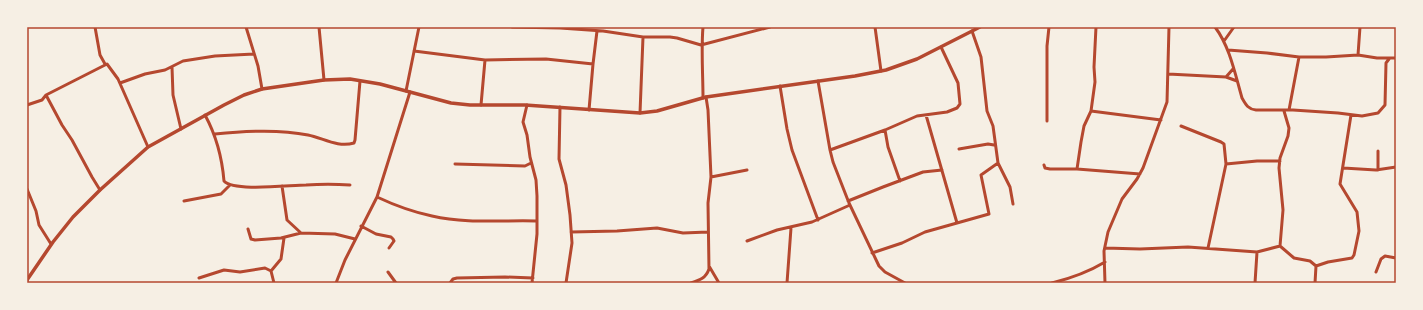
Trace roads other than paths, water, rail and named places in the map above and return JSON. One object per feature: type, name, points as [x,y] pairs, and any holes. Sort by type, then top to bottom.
[{"type":"street","points":[[96,27],[100,55],[105,64],[109,65],[120,83],[148,147]]},
{"type":"street","points":[[246,27],[258,66],[262,89]]},
{"type":"street","points":[[319,27],[324,80]]},
{"type":"street","points":[[336,283],[361,226],[376,197],[408,91],[419,27]]},
{"type":"street","points":[[512,27],[582,28],[644,37],[677,38],[701,45],[770,27]]},
{"type":"street","points":[[614,32],[615,27]]},
{"type":"street","points":[[692,283],[703,278],[707,274],[709,264],[708,203],[711,177],[708,110],[704,98],[701,45],[703,27]]},
{"type":"street","points":[[875,27],[881,71]]},
{"type":"street","points":[[27,280],[51,244],[73,217],[100,190],[148,147],[244,95],[262,89],[324,80],[350,80],[380,84],[451,103],[481,106],[527,105],[640,113],[657,111],[704,98],[881,71],[917,59],[980,27]]},
{"type":"street","points":[[1047,120],[1048,27]]},
{"type":"street","points":[[1077,169],[1084,126],[1091,111],[1095,82],[1094,67],[1096,27]]},
{"type":"street","points":[[1105,283],[1105,248],[1108,232],[1122,199],[1140,174],[1167,102],[1169,27]]},
{"type":"street","points":[[1215,27],[1224,40],[1242,98],[1250,109],[1289,110],[1362,116],[1378,113],[1385,105],[1386,63],[1389,59]]},
{"type":"street","points":[[1224,40],[1234,27]]},
{"type":"street","points":[[1358,56],[1360,27]]},
{"type":"street","points":[[590,110],[597,30]]},
{"type":"street","points":[[972,31],[981,57],[987,111],[993,126],[994,145],[998,163],[1010,187],[1013,204]]},
{"type":"street","points":[[640,113],[644,37]]},
{"type":"street","points":[[830,150],[885,130],[917,116],[953,111],[957,108],[960,104],[958,83],[940,47]]},
{"type":"street","points":[[1228,50],[1267,52],[1299,57],[1358,56],[1382,59],[1396,58]]},
{"type":"street","points":[[414,51],[485,60],[546,59],[593,64]]},
{"type":"street","points":[[120,83],[134,77],[165,70],[183,62],[215,56],[254,54]]},
{"type":"street","points":[[1289,110],[1299,57]]},
{"type":"street","points":[[1382,59],[1386,63]]},
{"type":"street","points":[[481,106],[485,60]]},
{"type":"street","points":[[27,105],[42,100],[46,95],[105,64]]},
{"type":"street","points":[[172,67],[173,95],[182,128]]},
{"type":"street","points":[[1226,77],[1233,69]]},
{"type":"street","points":[[1168,74],[1226,77],[1237,81]]},
{"type":"street","points":[[215,134],[240,131],[272,131],[308,135],[346,145],[354,143],[360,81]]},
{"type":"street","points":[[818,81],[830,150],[848,201],[879,266],[885,272],[903,282]]},
{"type":"street","points":[[780,86],[792,150],[818,220]]},
{"type":"street","points":[[46,95],[100,190]]},
{"type":"street","points":[[527,105],[523,122],[528,135],[531,163],[536,180],[537,196],[537,234],[532,283]]},
{"type":"street","points":[[560,107],[559,159],[567,193],[571,232],[571,252],[566,283]]},
{"type":"street","points":[[1091,111],[1161,120]]},
{"type":"street","points":[[1280,246],[1283,210],[1280,161],[1288,136],[1288,128],[1284,111]]},
{"type":"street","points":[[205,115],[215,134],[221,152],[224,181],[230,185],[247,187],[307,185],[350,186]]},
{"type":"street","points":[[926,115],[957,223]]},
{"type":"street","points":[[1316,266],[1328,262],[1352,258],[1354,255],[1359,231],[1357,212],[1340,184],[1351,115]]},
{"type":"street","points":[[1181,126],[1224,144],[1226,164],[1208,248]]},
{"type":"street","points":[[885,130],[888,147],[900,181]]},
{"type":"street","points":[[988,144],[994,139]]},
{"type":"street","points":[[959,149],[988,144],[994,145]]},
{"type":"street","points":[[1378,151],[1378,170]]},
{"type":"street","points":[[1226,164],[1257,161],[1280,161]]},
{"type":"street","points":[[455,164],[525,166],[531,163]]},
{"type":"street","points":[[872,253],[902,243],[925,232],[988,214],[981,175],[998,163]]},
{"type":"street","points":[[1044,165],[1045,168],[1050,169],[1077,169],[1140,174]]},
{"type":"street","points":[[1342,168],[1378,170],[1396,167]]},
{"type":"street","points":[[711,177],[747,170]]},
{"type":"street","points":[[848,201],[923,172],[942,170]]},
{"type":"street","points":[[184,202],[221,194],[230,185]]},
{"type":"street","points":[[282,186],[287,220],[301,233]]},
{"type":"street","points":[[27,189],[36,211],[39,225],[51,244]]},
{"type":"street","points":[[376,197],[402,208],[432,216],[464,220],[536,221]]},
{"type":"street","points":[[747,240],[777,230],[791,228],[818,220],[850,205]]},
{"type":"street","points":[[361,226],[376,234],[391,237],[394,241],[389,248]]},
{"type":"street","points":[[290,236],[294,227]]},
{"type":"street","points":[[571,232],[656,228],[683,233],[708,232]]},
{"type":"street","points":[[787,283],[791,228]]},
{"type":"street","points":[[248,229],[252,239],[255,240],[284,238],[301,233],[335,234],[355,239]]},
{"type":"street","points":[[271,271],[282,259],[284,238]]},
{"type":"street","points":[[1105,248],[1140,249],[1188,247],[1257,252],[1280,246]]},
{"type":"street","points":[[1280,246],[1294,258],[1310,261],[1316,266]]},
{"type":"street","points":[[1255,283],[1257,252]]},
{"type":"street","points":[[1376,272],[1381,259],[1385,256],[1396,258]]},
{"type":"street","points":[[1052,283],[1097,267],[1105,262]]},
{"type":"street","points":[[709,264],[719,283]]},
{"type":"street","points":[[1315,283],[1316,266]]},
{"type":"street","points":[[199,278],[224,270],[240,272],[265,268],[271,271],[274,283]]},
{"type":"street","points":[[388,272],[396,283]]},
{"type":"street","points":[[450,283],[453,279],[457,278],[533,278]]}]
